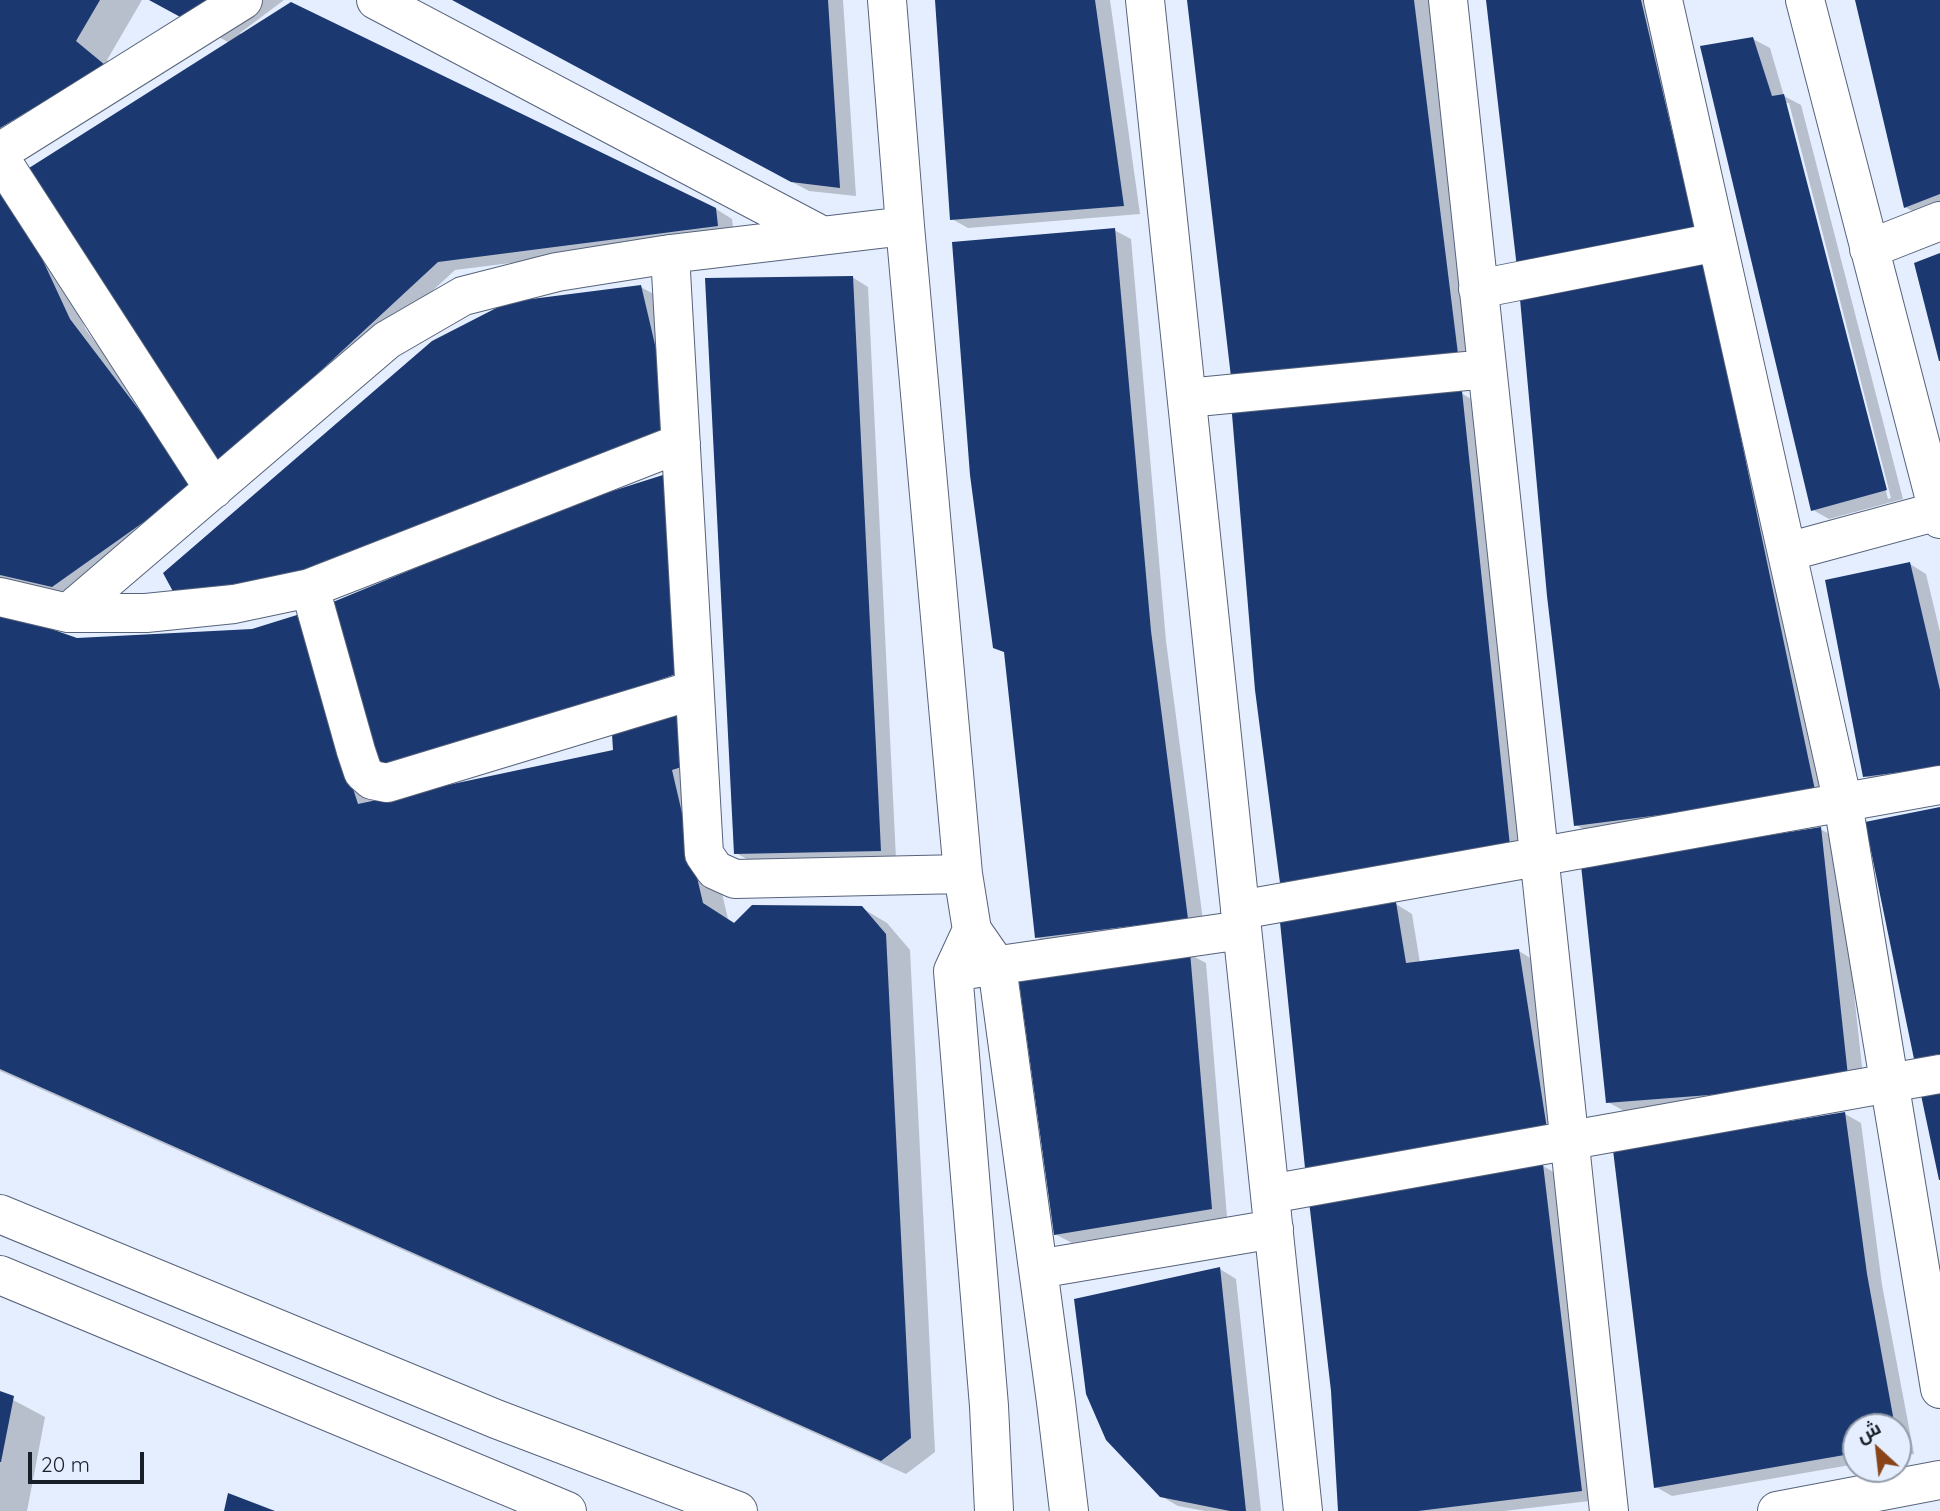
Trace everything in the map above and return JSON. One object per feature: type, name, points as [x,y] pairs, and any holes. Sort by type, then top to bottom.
[{"type":"street","points":[[0,152],[243,0]]},
{"type":"street","points":[[887,0],[963,874],[972,930],[997,966],[1069,1511]]},
{"type":"street","points":[[1145,0],[1303,1511]]},
{"type":"street","points":[[1448,0],[1609,1511]]},
{"type":"street","points":[[1663,0],[1843,803],[1940,1389]]},
{"type":"street","points":[[1787,552],[1939,515],[1932,453],[1869,249],[1805,0]]},
{"type":"street","points":[[393,4],[821,235]]},
{"type":"street","points":[[0,158],[214,489]]},
{"type":"street","points":[[1869,249],[1940,221]]},
{"type":"street","points":[[68,613],[387,340],[463,296],[557,271],[670,254],[905,226]]},
{"type":"street","points":[[1478,289],[1717,242]]},
{"type":"street","points":[[670,254],[704,854],[715,870],[735,879],[963,874]]},
{"type":"street","points":[[1186,398],[1487,369]]},
{"type":"street","points":[[0,597],[68,613],[146,613],[222,605],[310,587],[681,443]]},
{"type":"street","points":[[310,587],[356,751],[363,772],[372,780],[387,783],[694,690]]},
{"type":"street","points":[[953,971],[997,966],[1241,920],[1539,858],[1940,785]]},
{"type":"street","points":[[972,930],[953,971],[989,1406],[995,1511]]},
{"type":"street","points":[[1038,1269],[1570,1142],[1940,1074]]},
{"type":"street","points":[[0,1214],[496,1419],[738,1511]]},
{"type":"street","points":[[0,1275],[567,1511]]},
{"type":"street","points":[[1777,1511],[1940,1480]]},
{"type":"building","points":[[0,0],[100,0],[76,41],[105,65],[0,128]]},
{"type":"building","points":[[149,0],[228,0],[195,25]]},
{"type":"building","points":[[452,0],[828,0],[840,188],[791,182]]},
{"type":"building","points":[[935,0],[1095,0],[1124,206],[950,220]]},
{"type":"building","points":[[1187,0],[1414,0],[1459,362],[1231,377]]},
{"type":"building","points":[[1486,0],[1641,0],[1697,237],[1517,268]]},
{"type":"building","points":[[1855,0],[1940,0],[1940,194],[1904,208]]},
{"type":"building","points":[[291,2],[716,208],[718,226],[438,262],[220,464],[29,168]]},
{"type":"building","points":[[1753,37],[1772,96],[1784,94],[1887,490],[1811,511],[1700,46]]},
{"type":"building","points":[[8,185],[70,319],[196,485],[52,587],[0,575],[0,186]]},
{"type":"building","points":[[1115,228],[1151,631],[1188,919],[1035,938],[1004,652],[993,648],[970,475],[952,242]]},
{"type":"building","points":[[1940,253],[1940,361],[1939,361],[1914,263]]},
{"type":"building","points":[[1703,258],[1816,795],[1574,826],[1547,596],[1520,299]]},
{"type":"building","points":[[853,276],[881,851],[734,854],[705,278]]},
{"type":"building","points":[[641,285],[656,349],[668,436],[297,578],[176,597],[163,573],[432,341],[508,302]]},
{"type":"building","points":[[1462,391],[1510,846],[1280,883],[1255,690],[1231,402]]},
{"type":"building","points":[[663,475],[682,672],[486,740],[382,771],[333,602],[568,505]]},
{"type":"building","points":[[1910,562],[1940,690],[1940,767],[1863,777],[1825,580]]},
{"type":"building","points":[[0,611],[77,638],[252,629],[297,615],[358,804],[613,750],[612,734],[676,712],[691,764],[672,770],[703,903],[734,923],[752,905],[862,906],[886,934],[911,1438],[881,1461],[0,1069]]},
{"type":"building","points":[[1940,807],[1940,1054],[1914,1059],[1865,822]]},
{"type":"building","points":[[1821,827],[1848,1076],[1722,1094],[1606,1103],[1581,865]]},
{"type":"building","points":[[1396,902],[1406,963],[1519,949],[1547,1129],[1305,1168],[1280,922]]},
{"type":"building","points":[[1190,952],[1212,1209],[1054,1235],[1019,982]]},
{"type":"building","points":[[1940,1093],[1940,1180],[1939,1180],[1921,1095]]},
{"type":"building","points":[[1845,1112],[1867,1274],[1892,1413],[1842,1413],[1842,1455],[1654,1488],[1613,1150]]},
{"type":"building","points":[[1543,1164],[1582,1491],[1418,1511],[1338,1511],[1331,1391],[1309,1201]]},
{"type":"building","points":[[1220,1267],[1246,1511],[1230,1511],[1160,1497],[1106,1440],[1086,1394],[1074,1299]]},
{"type":"building","points":[[0,1391],[14,1396],[1,1462],[0,1462]]},
{"type":"building","points":[[228,1493],[275,1511],[224,1511]]}]
